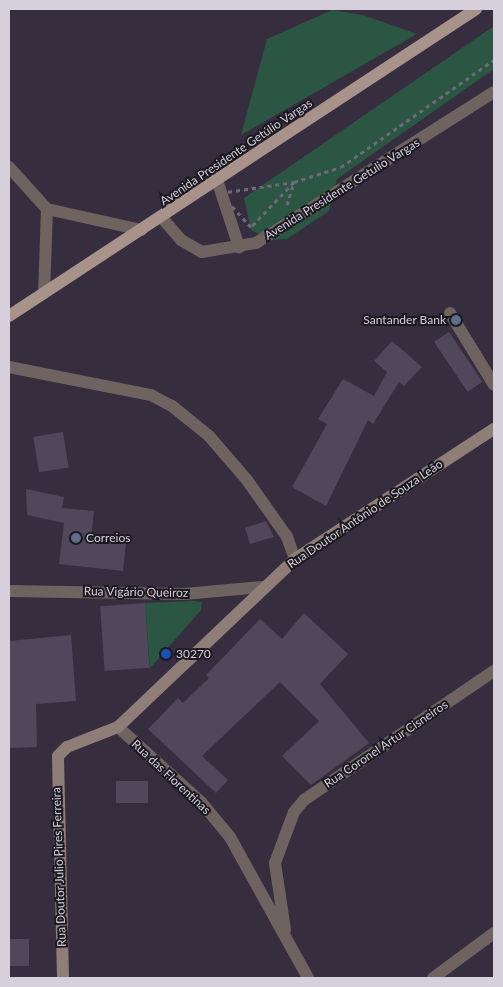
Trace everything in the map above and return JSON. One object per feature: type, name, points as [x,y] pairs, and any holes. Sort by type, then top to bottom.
[{"type":"main road","name":"Avenida Presidente Getúlio Vargas","points":[[9,316],[142,230],[218,186],[476,9]]},
{"type":"street","name":"Avenida Presidente Getulio Vargas","points":[[162,218],[181,240],[202,252],[256,243],[494,92]]},
{"type":"street","points":[[9,167],[47,209],[142,230]]},
{"type":"street","points":[[218,186],[239,247]]},
{"type":"street","points":[[44,293],[47,209]]},
{"type":"street","points":[[450,314],[494,385]]},
{"type":"street","points":[[9,367],[151,395],[189,417],[228,457],[271,511],[295,559]]},
{"type":"street","name":"Rua Doutor Antônio de Souza Leão","points":[[58,756],[67,747],[118,727],[263,586],[295,559],[494,429]]},
{"type":"street","name":"Rua Vigário Queiroz","points":[[9,591],[184,594],[263,586]]},
{"type":"street","name":"Rua Coronel Artur Cisneiros","points":[[288,827],[304,800],[494,671]]},
{"type":"street","name":"Rua das Florentinas","points":[[118,727],[207,809],[230,837],[285,930],[308,978]]},
{"type":"street","name":"Rua Doutor Julio Pires Ferreira","points":[[58,756],[63,978]]},
{"type":"street","name":"Rua das Florentinas","points":[[285,930],[274,875],[288,827]]},
{"type":"street","points":[[433,978],[494,933]]},
{"type":"path","points":[[218,186],[294,182],[341,166],[494,60]]},
{"type":"path","points":[[285,210],[294,182]]},
{"type":"path","points":[[251,227],[294,182]]},
{"type":"path","points":[[218,186],[251,227]]},
{"type":"path","points":[[251,227],[258,227]]},
{"type":"green space","points":[[332,10],[363,15],[417,34],[241,135],[267,39]]},
{"type":"green space","points":[[494,26],[494,69],[337,179],[329,211],[287,239],[270,240],[251,230],[244,198]]},
{"type":"green space","points":[[202,602],[201,610],[150,668],[145,603]]},
{"type":"building","points":[[449,332],[483,382],[468,392],[434,342]]},
{"type":"building","points":[[392,341],[422,367],[404,386],[399,382],[373,424],[368,420],[326,506],[292,487],[327,424],[318,419],[343,379],[374,396],[387,372],[374,361]]},
{"type":"building","points":[[63,432],[69,468],[39,472],[33,437]]},
{"type":"building","points":[[26,489],[64,497],[62,508],[94,511],[91,539],[126,543],[123,571],[59,564],[64,523],[27,515]]},
{"type":"building","points":[[266,521],[274,537],[250,544],[245,528]]},
{"type":"building","points":[[145,603],[150,668],[105,671],[100,606]]},
{"type":"building","points":[[304,613],[348,654],[320,684],[369,743],[311,785],[282,756],[319,721],[280,682],[202,756],[228,780],[216,793],[148,729],[178,698],[183,703],[209,678],[206,675],[260,619],[282,639]]},
{"type":"building","points":[[71,635],[76,701],[36,704],[37,747],[9,748],[9,641]]},
{"type":"building","points":[[116,781],[148,781],[148,803],[116,803]]},
{"type":"building","points":[[9,939],[29,939],[29,966],[9,966]]},
{"type":"place","name":"Santander Bank","points":[[456,320]]},
{"type":"place","name":"Correios","points":[[76,538]]},
{"type":"place","name":"30270","points":[[166,654]]}]
